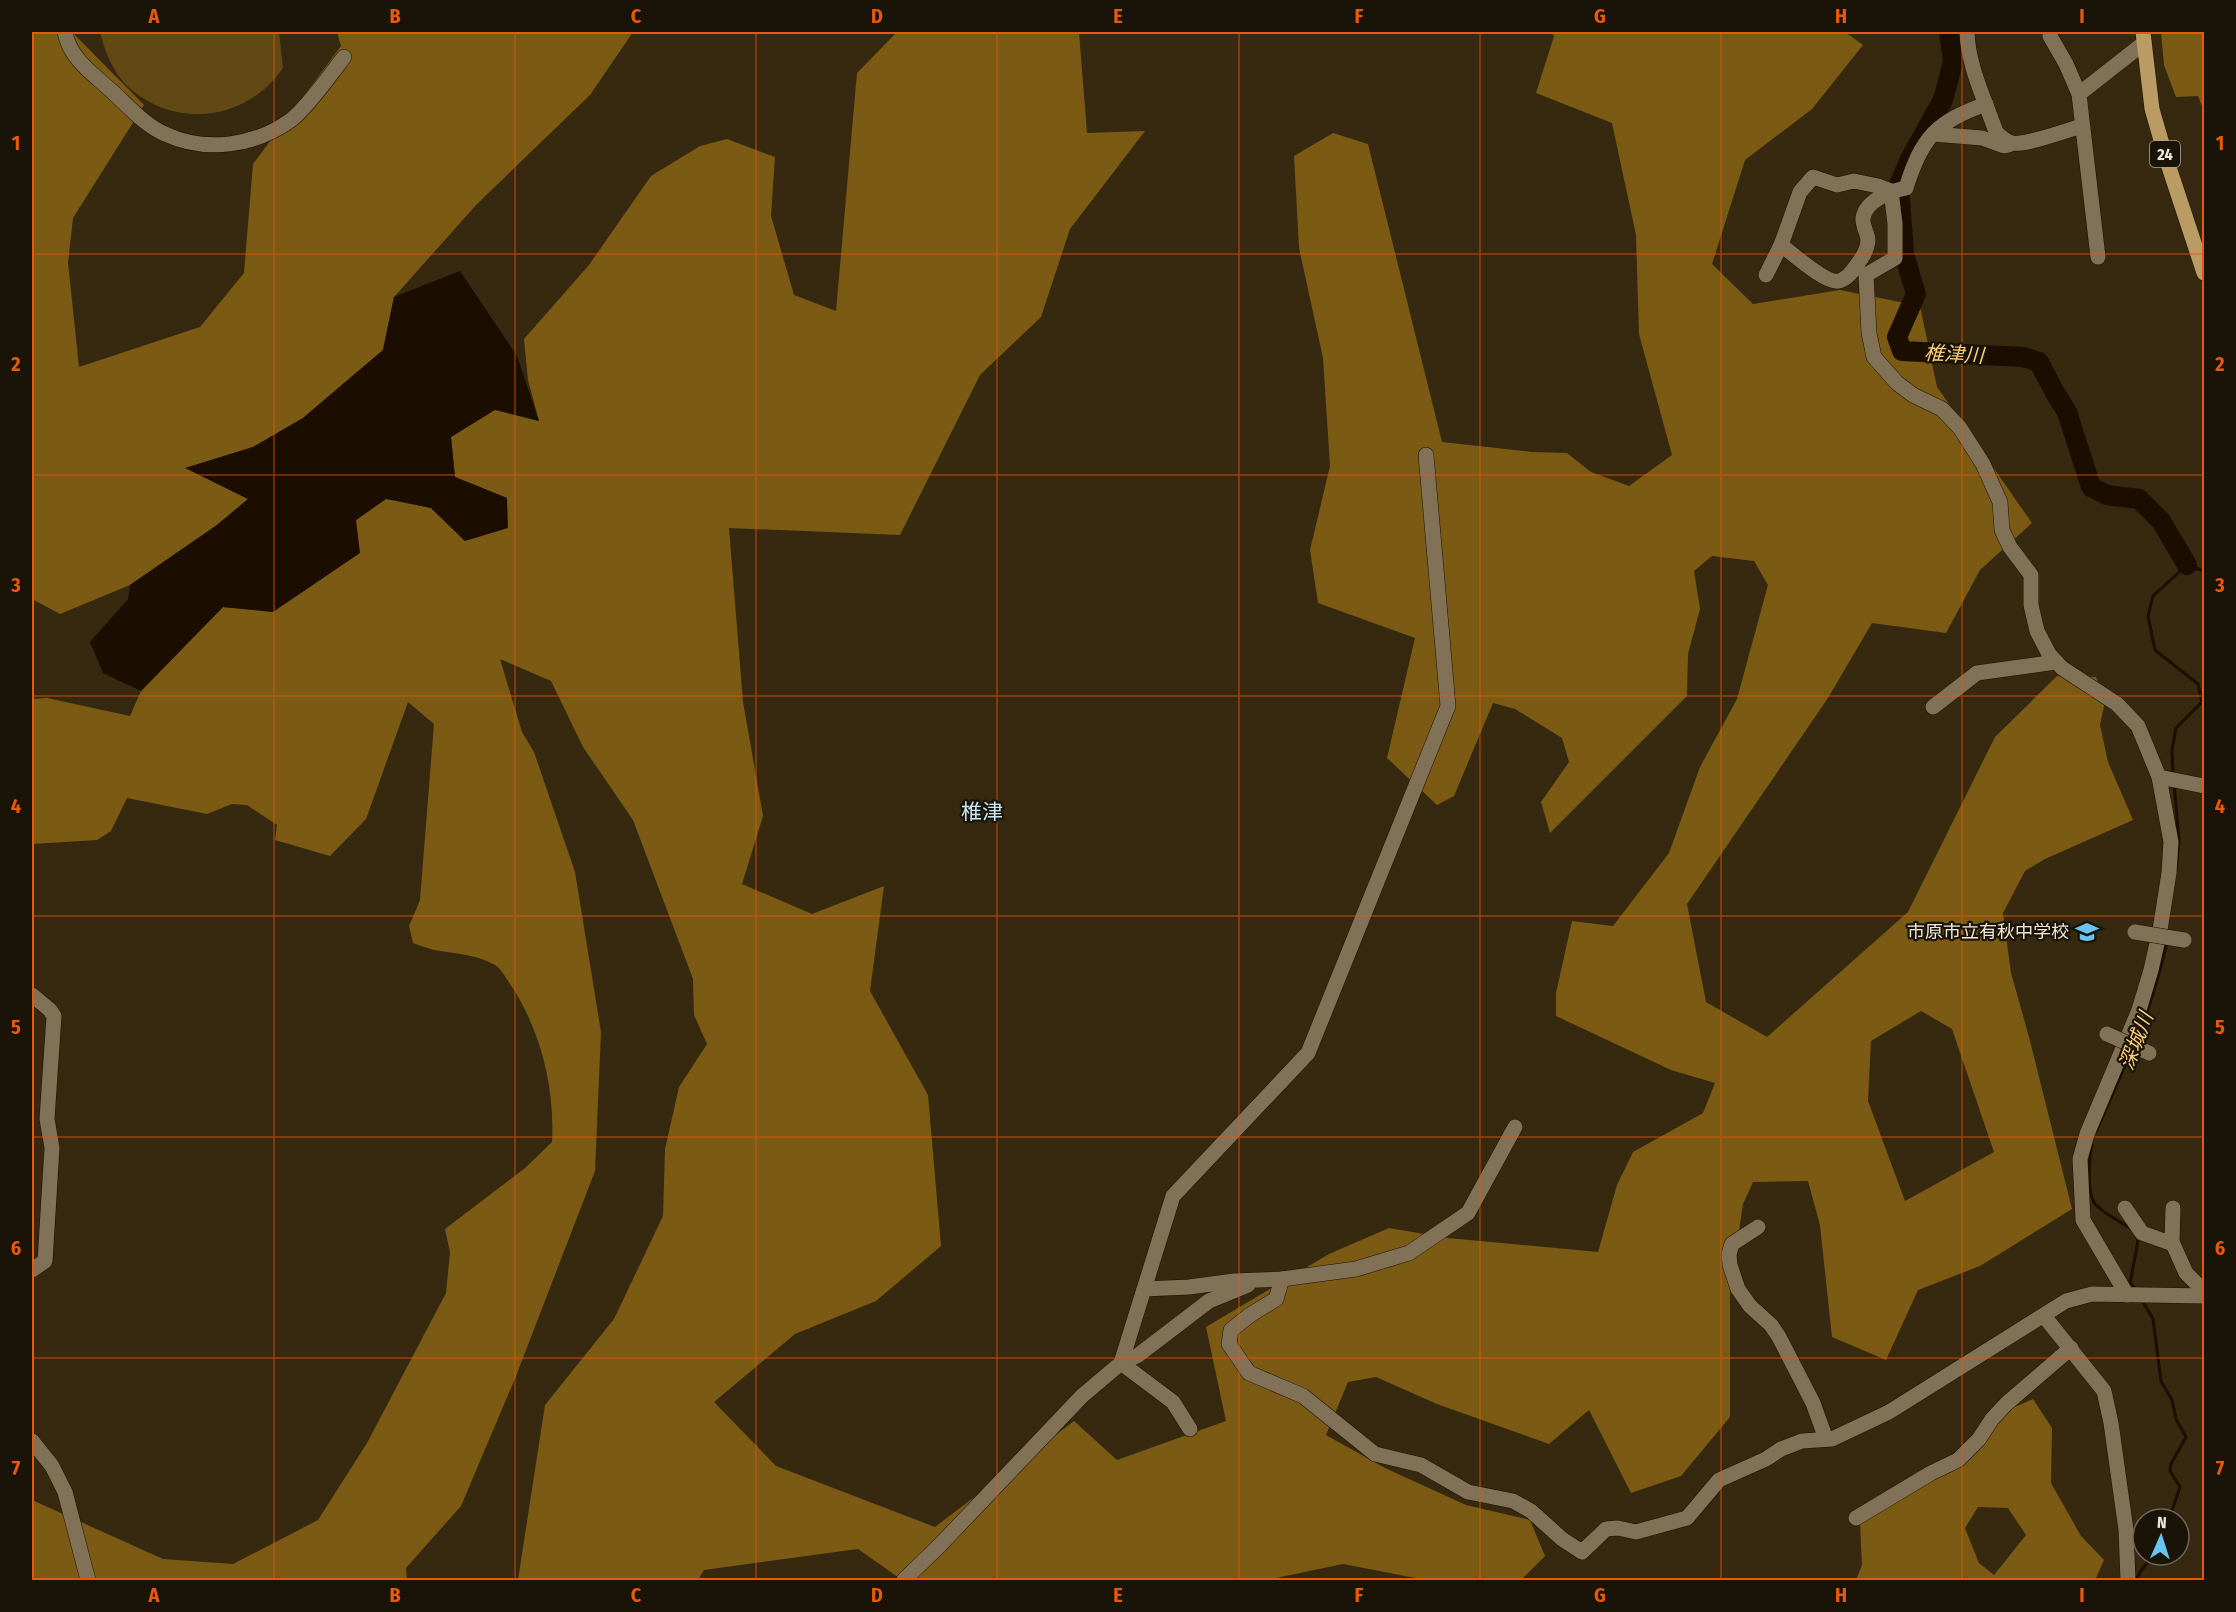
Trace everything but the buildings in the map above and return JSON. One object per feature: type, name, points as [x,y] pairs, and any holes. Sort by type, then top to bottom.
[{"type":"main road","name":"24","points":[[2143,37],[2152,109],[2205,273]]},
{"type":"street","points":[[65,32],[66,41],[75,57],[145,122],[164,134],[192,144],[228,145],[261,137],[292,119],[344,57]]},
{"type":"street","points":[[1967,32],[1967,47],[1996,132],[2004,140],[2014,144]]},
{"type":"street","points":[[2050,36],[2079,94],[2098,257]]},
{"type":"street","points":[[2079,94],[2143,37]]},
{"type":"street","points":[[1781,245],[1828,280],[1840,281],[1850,275],[1865,254],[1868,240],[1863,220],[1871,204],[1891,191],[1906,188],[1915,162],[1941,124],[1957,114],[1986,104]]},
{"type":"street","points":[[1933,134],[1983,138],[2004,146],[2082,126]]},
{"type":"street","points":[[1766,275],[1781,245],[1800,192],[1813,177],[1837,185],[1854,181],[1891,191]]},
{"type":"street","points":[[1891,191],[1896,258],[1866,275],[1869,333],[1874,357],[1897,383],[1913,395],[1942,409],[1960,428],[1983,464],[2000,502],[2002,530],[2010,547],[2031,575],[2031,605],[2037,631],[2049,654],[2056,662],[2117,704],[2138,726],[2159,777],[2171,842],[2169,873],[2160,930],[2139,1010],[2086,1134],[2080,1159],[2083,1220],[2127,1295]]},
{"type":"street","points":[[1121,1363],[1173,1196],[1308,1053],[1448,706],[1426,455]]},
{"type":"street","points":[[1933,707],[1977,673],[2056,662]]},
{"type":"street","points":[[2159,777],[2205,786]]},
{"type":"street","points":[[2135,932],[2184,940]]},
{"type":"street","points":[[32,995],[50,1010],[54,1017],[47,1119],[52,1148],[45,1262],[32,1270]]},
{"type":"street","points":[[2107,1034],[2149,1053]]},
{"type":"street","points":[[1144,1289],[1189,1287],[1214,1291],[1262,1279],[1282,1279],[1356,1269],[1409,1253],[1468,1213],[1515,1127]]},
{"type":"street","points":[[2126,1208],[2142,1233],[2172,1243]]},
{"type":"street","points":[[2173,1208],[2172,1243],[2186,1273],[2205,1291]]},
{"type":"street","points":[[1758,1227],[1732,1244],[1729,1254],[1730,1265],[1738,1289],[1750,1306],[1771,1325],[1779,1337],[1813,1403],[1826,1439]]},
{"type":"street","points":[[1282,1279],[1276,1299],[1250,1314],[1231,1330],[1229,1344],[1249,1373],[1303,1396],[1375,1454],[1421,1465],[1468,1492],[1514,1501],[1531,1511],[1562,1539],[1582,1552],[1606,1529],[1618,1528],[1636,1532],[1687,1518],[1719,1480],[1766,1460],[1781,1449],[1802,1441],[1832,1439],[1889,1412],[2066,1301],[2092,1294],[2205,1296]]},
{"type":"street","points":[[904,1581],[1082,1396],[1121,1363],[1137,1356],[1214,1291]]},
{"type":"street","points":[[2044,1316],[2104,1391],[2111,1423],[2126,1530],[2128,1581]]},
{"type":"street","points":[[1856,1518],[1931,1473],[1958,1460],[1979,1439],[1992,1419],[2006,1404],[2071,1348]]},
{"type":"street","points":[[1121,1363],[1173,1402],[1190,1429]]},
{"type":"street","points":[[32,1441],[52,1466],[64,1492],[88,1581]]},
{"type":"shaded area","points":[[32,32],[72,32],[144,105],[73,218],[68,263],[79,367],[200,327],[244,273],[253,164],[341,46],[337,32],[633,32],[590,95],[477,204],[394,297],[383,350],[303,418],[253,447],[186,468],[248,499],[217,525],[130,585],[60,614],[32,599]]},
{"type":"shaded area","points":[[100,32],[279,32],[283,68],[269,85],[252,98],[233,108],[213,113],[193,114],[172,111],[152,103],[133,91],[121,79],[112,64]]},
{"type":"shaded area","points":[[897,32],[1079,32],[1087,133],[1145,131],[1070,229],[1041,317],[980,375],[900,535],[729,528],[743,702],[763,816],[742,884],[812,914],[884,886],[870,991],[928,1095],[941,1246],[876,1301],[795,1334],[714,1402],[776,1466],[935,1527],[1074,1421],[1117,1460],[1226,1421],[1206,1327],[1329,1254],[1389,1228],[1448,1238],[1598,1252],[1617,1185],[1633,1152],[1703,1113],[1715,1083],[1671,1070],[1556,1016],[1556,993],[1572,921],[1613,926],[1669,853],[1700,767],[1737,699],[1768,585],[1754,561],[1712,556],[1694,571],[1700,609],[1688,654],[1687,696],[1550,833],[1541,802],[1569,762],[1562,738],[1515,709],[1493,703],[1454,796],[1437,805],[1387,758],[1415,638],[1318,603],[1310,550],[1330,466],[1323,358],[1299,248],[1294,156],[1333,133],[1368,144],[1442,442],[1532,452],[1567,453],[1591,472],[1629,486],[1672,455],[1639,334],[1636,235],[1612,123],[1536,93],[1554,36],[1551,32],[1845,32],[1863,45],[1812,109],[1745,160],[1712,264],[1753,304],[1840,290],[1920,306],[1937,387],[2032,523],[1980,570],[1946,633],[1872,623],[1828,698],[1687,904],[1706,1002],[1767,1037],[1908,912],[1995,737],[2057,676],[2096,677],[2105,701],[2100,725],[2108,762],[2133,820],[2045,859],[2025,871],[2003,913],[2011,973],[2072,1209],[1980,1266],[1918,1290],[1886,1360],[1832,1337],[1820,1225],[1808,1181],[1753,1182],[1743,1204],[1730,1291],[1730,1417],[1681,1476],[1631,1493],[1589,1410],[1549,1444],[1437,1404],[1376,1377],[1348,1382],[1326,1435],[1385,1468],[1466,1505],[1530,1520],[1545,1556],[1521,1580],[1426,1580],[1343,1564],[1267,1580],[902,1580],[858,1549],[704,1570],[698,1580],[518,1580],[545,1405],[614,1319],[663,1216],[665,1149],[679,1087],[707,1044],[694,1015],[693,979],[633,820],[583,747],[551,681],[500,659],[522,732],[534,752],[575,872],[601,1032],[595,1171],[516,1376],[461,1506],[406,1568],[407,1580],[32,1580],[32,1500],[163,1559],[233,1564],[318,1520],[367,1443],[446,1293],[450,1252],[445,1229],[525,1168],[552,1142],[552,1121],[548,1079],[537,1037],[519,999],[502,971],[495,965],[480,959],[433,950],[413,943],[409,926],[420,900],[434,724],[408,702],[366,819],[330,856],[275,840],[277,825],[247,805],[232,804],[207,814],[127,798],[111,831],[97,840],[32,844],[32,699],[47,698],[130,716],[141,691],[223,607],[273,612],[356,520],[387,498],[431,508],[465,541],[507,498],[455,477],[451,437],[495,409],[539,421],[528,380],[524,339],[589,265],[651,176],[700,146],[727,139],[775,157],[771,216],[794,295],[836,311],[857,73]],"holes":[[[1921,1011],[1952,1029],[1994,1152],[1905,1201],[1868,1101],[1871,1041]]]},
{"type":"shaded area","points":[[2161,32],[2204,32],[2204,111],[2198,96],[2176,97],[2164,65]]},
{"type":"shaded area","points":[[460,271],[517,356],[539,421],[495,410],[451,437],[455,477],[507,498],[508,528],[465,541],[431,508],[386,499],[356,520],[360,553],[273,612],[223,607],[141,691],[103,673],[90,642],[128,599],[130,585],[217,525],[248,499],[185,468],[253,447],[303,418],[383,350],[394,297]]},
{"type":"shaded area","points":[[2033,1399],[2052,1428],[2051,1483],[2081,1536],[2104,1560],[2095,1580],[1856,1580],[1862,1565],[1860,1522],[1952,1469],[2010,1409]],"holes":[[[1978,1507],[2008,1508],[2026,1535],[1994,1575],[1979,1563],[1965,1528]]]},
{"type":"waterway","name":"椎津川","points":[[1949,32],[1953,62],[1943,100],[1910,159],[1899,185],[1904,254],[1916,294],[1897,337],[1902,351],[2023,357],[2039,362],[2067,412],[2091,487],[2107,495],[2139,499],[2161,521],[2187,565]]},
{"type":"waterway","name":"深城川","points":[[2173,775],[2172,750],[2176,728],[2202,702],[2198,684],[2155,650],[2148,616],[2153,596],[2187,565],[2204,571]]},
{"type":"waterway","name":"深城川","points":[[2174,784],[2179,840],[2176,870]]},
{"type":"waterway","name":"深城川","points":[[2136,1041],[2161,968],[2167,942]]},
{"type":"waterway","name":"深城川","points":[[2096,1132],[2132,1050]]},
{"type":"waterway","name":"深城川","points":[[2092,1144],[2089,1176],[2093,1200],[2104,1212],[2133,1230]]},
{"type":"waterway","name":"深城川","points":[[2136,1236],[2138,1241],[2130,1283],[2136,1289]]},
{"type":"waterway","name":"深城川","points":[[2142,1300],[2153,1319],[2161,1381],[2172,1400],[2176,1419],[2186,1437],[2171,1464],[2170,1471],[2180,1487],[2173,1507]]},
{"type":"waterway","name":"深城川","points":[[2136,1580],[2144,1567]]},
{"type":"place","name":"市原市立有秋中学校","points":[[2087,932]]},
{"type":"district","name":"椎津","points":[[982,812]]}]
